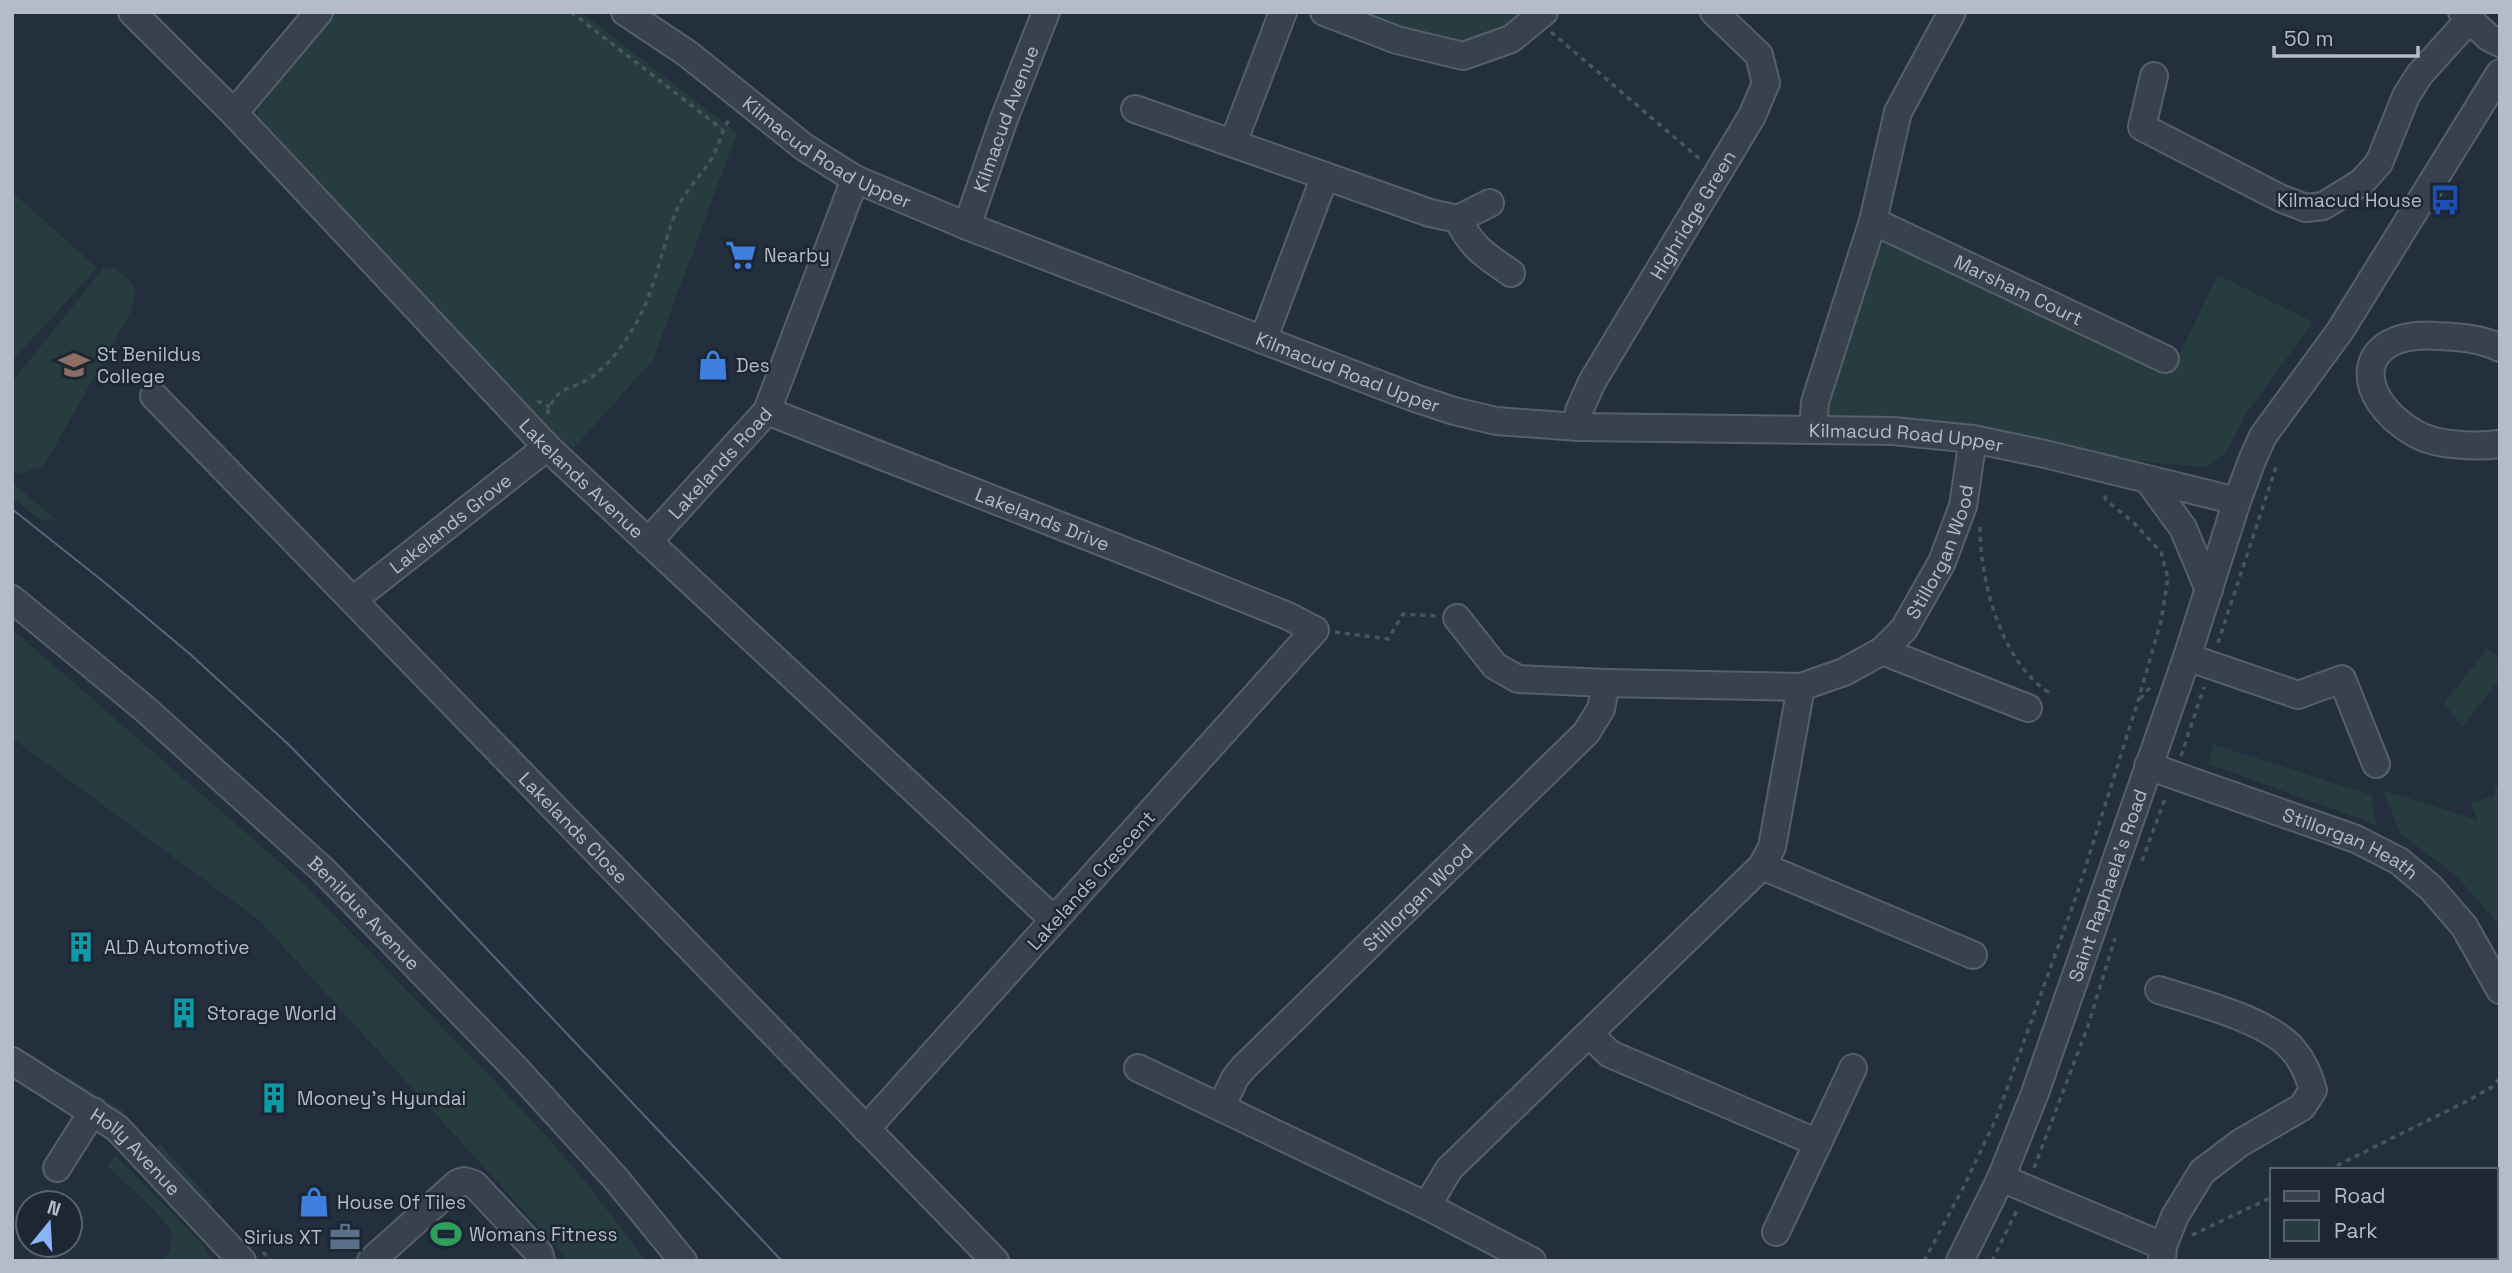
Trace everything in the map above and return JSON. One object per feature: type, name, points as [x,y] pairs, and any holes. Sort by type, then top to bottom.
[{"type":"street","name":"Lakelands Avenue","points":[[132,12],[234,113],[540,440],[1054,920]]},
{"type":"street","points":[[234,113],[318,12]]},
{"type":"street","name":"Kilmacud Road Upper","points":[[625,12],[688,54],[804,147],[855,179],[967,226],[1454,411],[1496,421],[1578,427],[1893,431],[1973,439],[2237,501]]},
{"type":"street","name":"Kilmacud Avenue","points":[[967,226],[1045,12]]},
{"type":"street","points":[[1233,143],[1283,12]]},
{"type":"street","points":[[1324,12],[1397,40],[1463,56],[1511,39],[1540,16]]},
{"type":"street","name":"Highridge Green","points":[[1578,427],[1579,411],[1592,382],[1752,116],[1766,83],[1759,55],[1714,12]]},
{"type":"street","points":[[1812,430],[1815,402],[1873,221],[1898,111],[1952,12]]},
{"type":"street","points":[[2154,76],[2142,127],[2280,198],[2306,208],[2323,206],[2362,182],[2379,163],[2406,96],[2465,16],[2500,43]]},
{"type":"street","points":[[2237,501],[2263,436],[2347,319],[2500,73]]},
{"type":"street","points":[[1135,109],[1430,213],[1458,219],[1490,203]]},
{"type":"street","points":[[1263,340],[1325,176]]},
{"type":"street","name":"Lakelands Road","points":[[648,542],[766,411],[855,179]]},
{"type":"street","points":[[1458,219],[1467,239],[1511,273]]},
{"type":"street","name":"Marsham Court","points":[[1873,221],[2165,359]]},
{"type":"street","points":[[2347,319],[2385,344]]},
{"type":"street","points":[[2500,348],[2467,338],[2426,335],[2385,344],[2373,361],[2370,383],[2375,397],[2391,414],[2417,434],[2466,446],[2500,444]]},
{"type":"street","name":"Lakelands Close","points":[[154,396],[995,1261]]},
{"type":"street","name":"Lakelands Drive","points":[[766,411],[1153,562],[1288,616],[1315,630]]},
{"type":"street","name":"Stillorgan Wood","points":[[1457,618],[1495,666],[1518,679],[1801,687],[1844,672],[1882,651],[1903,629],[1942,562],[1963,506],[1973,439]]},
{"type":"street","name":"Lakelands Grove","points":[[353,600],[540,440]]},
{"type":"street","points":[[2148,480],[2183,528],[2209,590]]},
{"type":"street","name":"Saint Raphaela’s Road","points":[[1960,1261],[2001,1178],[2035,1093],[2148,766],[2199,661],[2209,590],[2237,501]]},
{"type":"street","name":"Benildus Avenue","points":[[12,599],[145,709],[323,870],[525,1079],[616,1179],[683,1261]]},
{"type":"street","name":"Lakelands Crescent","points":[[866,1129],[1315,630]]},
{"type":"street","points":[[1882,651],[2036,707]]},
{"type":"street","points":[[2199,661],[2298,695],[2342,679],[2376,764]]},
{"type":"street","name":"Stillorgan Wood","points":[[1221,1107],[1242,1068],[1586,733],[1601,709],[1606,683]]},
{"type":"street","points":[[1427,1206],[1449,1168],[1590,1035],[1762,866],[1772,847],[1801,687]]},
{"type":"street","name":"Stillorgan Heath","points":[[2148,766],[2356,839],[2399,861],[2431,888],[2464,926],[2500,990]]},
{"type":"street","points":[[1762,866],[1973,955]]},
{"type":"street","points":[[2001,1178],[2163,1253],[2175,1216],[2202,1172],[2240,1143],[2302,1107],[2313,1090],[2307,1069],[2293,1048],[2262,1027],[2159,990]]},
{"type":"street","points":[[1590,1035],[1610,1054],[1818,1143]]},
{"type":"street","name":"Holly Avenue","points":[[12,1061],[93,1111],[126,1136],[242,1261]]},
{"type":"street","points":[[1138,1068],[1427,1206],[1532,1261]]},
{"type":"street","points":[[1776,1232],[1853,1068]]},
{"type":"street","points":[[57,1168],[93,1111]]},
{"type":"street","points":[[371,1261],[458,1183],[464,1181],[474,1184],[539,1253],[541,1261]]},
{"type":"path","points":[[571,12],[722,129]]},
{"type":"path","points":[[1540,16],[1717,174]]},
{"type":"path","points":[[540,440],[557,394],[568,386],[592,377],[632,330],[654,284],[667,237],[682,198],[714,154],[722,129],[744,99]]},
{"type":"path","points":[[530,397],[550,407]]},
{"type":"path","points":[[2138,872],[2174,776],[2199,661],[2280,453]]},
{"type":"path","points":[[1924,1261],[1962,1190],[2000,1108],[2077,894],[2161,621],[2168,578],[2161,552],[2135,524],[2106,500],[2101,468]]},
{"type":"path","points":[[1980,521],[1981,563],[1996,617],[2018,663],[2048,692],[2036,707]]},
{"type":"path","points":[[1315,630],[1388,639],[1402,614],[1457,618]]},
{"type":"path","points":[[2332,1168],[2469,1100],[2492,1087],[2500,1078]]},
{"type":"path","points":[[2163,1253],[2200,1231],[2270,1198]]},
{"type":"green space","points":[[335,12],[581,12],[737,133],[653,360],[573,449],[540,421],[258,120],[257,107],[260,100]]},
{"type":"green space","points":[[1324,12],[1543,12],[1463,56]]},
{"type":"green space","points":[[12,192],[97,268],[12,361]]},
{"type":"green space","points":[[1873,221],[2175,363],[2218,275],[2313,322],[2246,414],[2225,454],[2206,467],[2044,454],[1813,429]]},
{"type":"green space","points":[[114,267],[134,287],[129,315],[44,466],[20,474],[12,471],[12,382],[103,269]]},
{"type":"green space","points":[[12,482],[55,519],[41,520],[12,498]]},
{"type":"green space","points":[[12,629],[300,880],[531,1119],[585,1181],[646,1261],[569,1261],[260,921],[12,738]]},
{"type":"green space","points":[[2487,649],[2500,659],[2500,679],[2462,727],[2444,703]]},
{"type":"green space","points":[[2213,744],[2371,795],[2376,825],[2209,764]]},
{"type":"green space","points":[[2500,786],[2500,925],[2456,876],[2400,833],[2383,790],[2478,820],[2470,803],[2494,796],[2495,787]]},
{"type":"green space","points":[[68,1077],[126,1113],[120,1114],[66,1081]]},
{"type":"green space","points":[[160,1144],[213,1203],[210,1205],[156,1147]]},
{"type":"green space","points":[[115,1155],[204,1246],[213,1261],[164,1261],[172,1237],[168,1226],[108,1167]]},
{"type":"tram line","points":[[12,509],[190,654],[288,744],[412,870],[782,1261]]},
{"type":"place","name":"Kilmacud House","points":[[2445,200]]},
{"type":"place","name":"Nearby","points":[[741,255]]},
{"type":"place","name":"St Benildus College","points":[[74,365]]},
{"type":"place","name":"Des","points":[[713,365]]},
{"type":"place","name":"ALD Automotive","points":[[81,947]]},
{"type":"place","name":"Storage World","points":[[184,1013]]},
{"type":"place","name":"Mooney’s Hyundai","points":[[274,1098]]},
{"type":"place","name":"House Of Tiles","points":[[314,1202]]},
{"type":"place","name":"Womans Fitness","points":[[446,1234]]},
{"type":"place","name":"Sirius XT","points":[[345,1237]]}]
